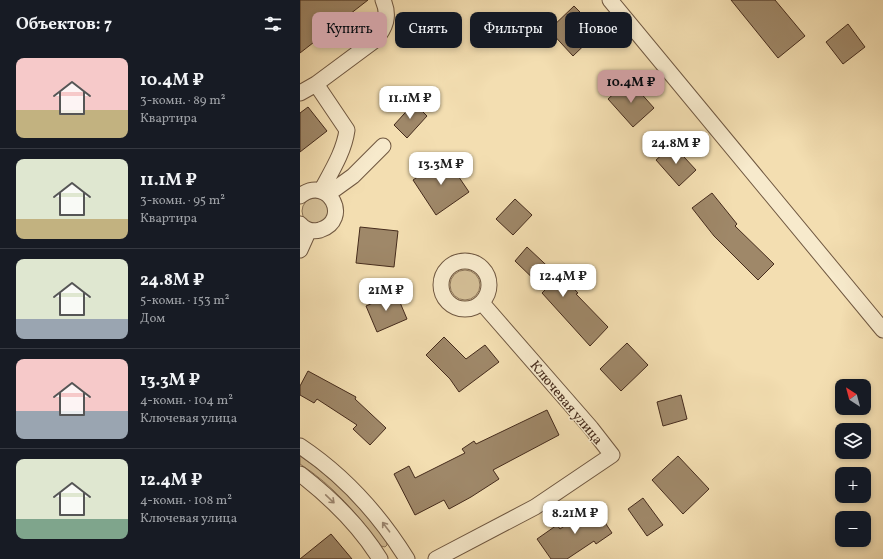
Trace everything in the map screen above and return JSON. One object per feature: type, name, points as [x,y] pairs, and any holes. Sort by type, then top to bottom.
[{"type":"street","points":[[300,93],[316,84],[374,41],[381,34],[386,24],[387,15],[383,0]]},
{"type":"street","points":[[610,0],[883,330]]},
{"type":"street","points":[[316,84],[348,130],[346,139],[325,193]]},
{"type":"street","points":[[325,193],[353,176],[383,146]]},
{"type":"street","points":[[300,196],[313,190],[325,193],[333,201],[336,209],[335,216],[331,224],[325,229],[317,231],[304,227],[300,250]]},
{"type":"street","name":"Ключевая улица","points":[[436,559],[535,507],[584,476],[612,455],[591,428],[482,303]]},
{"type":"street","points":[[300,446],[337,474],[360,496],[377,515],[408,559]]},
{"type":"street","points":[[300,474],[322,491],[344,512],[380,559]]},
{"type":"shaded area","points":[[315,198],[324,202],[328,211],[324,220],[315,224],[306,220],[302,211],[306,202]]},
{"type":"shaded area","points":[[465,270],[476,274],[480,285],[476,296],[465,300],[454,296],[450,285],[454,274]]},
{"type":"shaded area","points":[[300,456],[325,474],[348,495],[387,542],[385,547],[381,546],[354,512],[334,491],[300,464]]},
{"type":"building","points":[[300,0],[368,0],[353,12],[312,12],[312,44],[300,53]]},
{"type":"building","points":[[731,0],[775,0],[805,36],[778,58]]},
{"type":"building","points":[[574,6],[580,12],[568,12]]},
{"type":"building","points":[[565,15],[565,47],[557,39],[557,22]]},
{"type":"building","points":[[848,24],[865,47],[843,64],[826,42]]},
{"type":"building","points":[[566,48],[581,48],[573,56]]},
{"type":"building","points":[[629,80],[654,108],[633,127],[608,99]]},
{"type":"building","points":[[414,103],[427,116],[407,138],[394,125]]},
{"type":"building","points":[[308,107],[327,131],[300,152],[300,113]]},
{"type":"building","points":[[673,145],[696,170],[679,186],[656,160]]},
{"type":"building","points":[[446,158],[469,192],[436,215],[413,180]]},
{"type":"building","points":[[712,193],[737,224],[735,226],[774,264],[758,280],[714,236],[692,208]]},
{"type":"building","points":[[515,199],[532,215],[513,235],[496,219]]},
{"type":"building","points":[[360,227],[398,231],[394,267],[356,263]]},
{"type":"building","points":[[527,247],[559,277],[561,275],[578,293],[576,294],[608,327],[590,346],[542,293],[545,290],[515,261]]},
{"type":"building","points":[[396,293],[407,319],[377,332],[366,306]]},
{"type":"building","points":[[444,337],[466,359],[485,345],[499,362],[459,392],[450,379],[426,355]]},
{"type":"building","points":[[627,343],[648,365],[621,391],[600,369]]},
{"type":"building","points":[[308,371],[356,397],[355,399],[386,428],[370,445],[353,429],[357,425],[317,399],[314,403],[300,395],[300,386]]},
{"type":"building","points":[[681,395],[687,419],[663,426],[657,402]]},
{"type":"building","points":[[547,410],[559,435],[493,470],[499,479],[471,497],[449,509],[444,500],[415,515],[394,474],[409,466],[415,478],[465,453],[462,449],[474,441],[476,444]]},
{"type":"building","points":[[678,456],[709,489],[683,514],[652,480]]},
{"type":"building","points":[[643,498],[663,525],[647,536],[628,509]]},
{"type":"building","points":[[594,506],[612,533],[596,544],[594,541],[567,559],[551,559],[537,539],[557,525],[560,529]]},
{"type":"building","points":[[331,534],[352,559],[300,559]]}]
